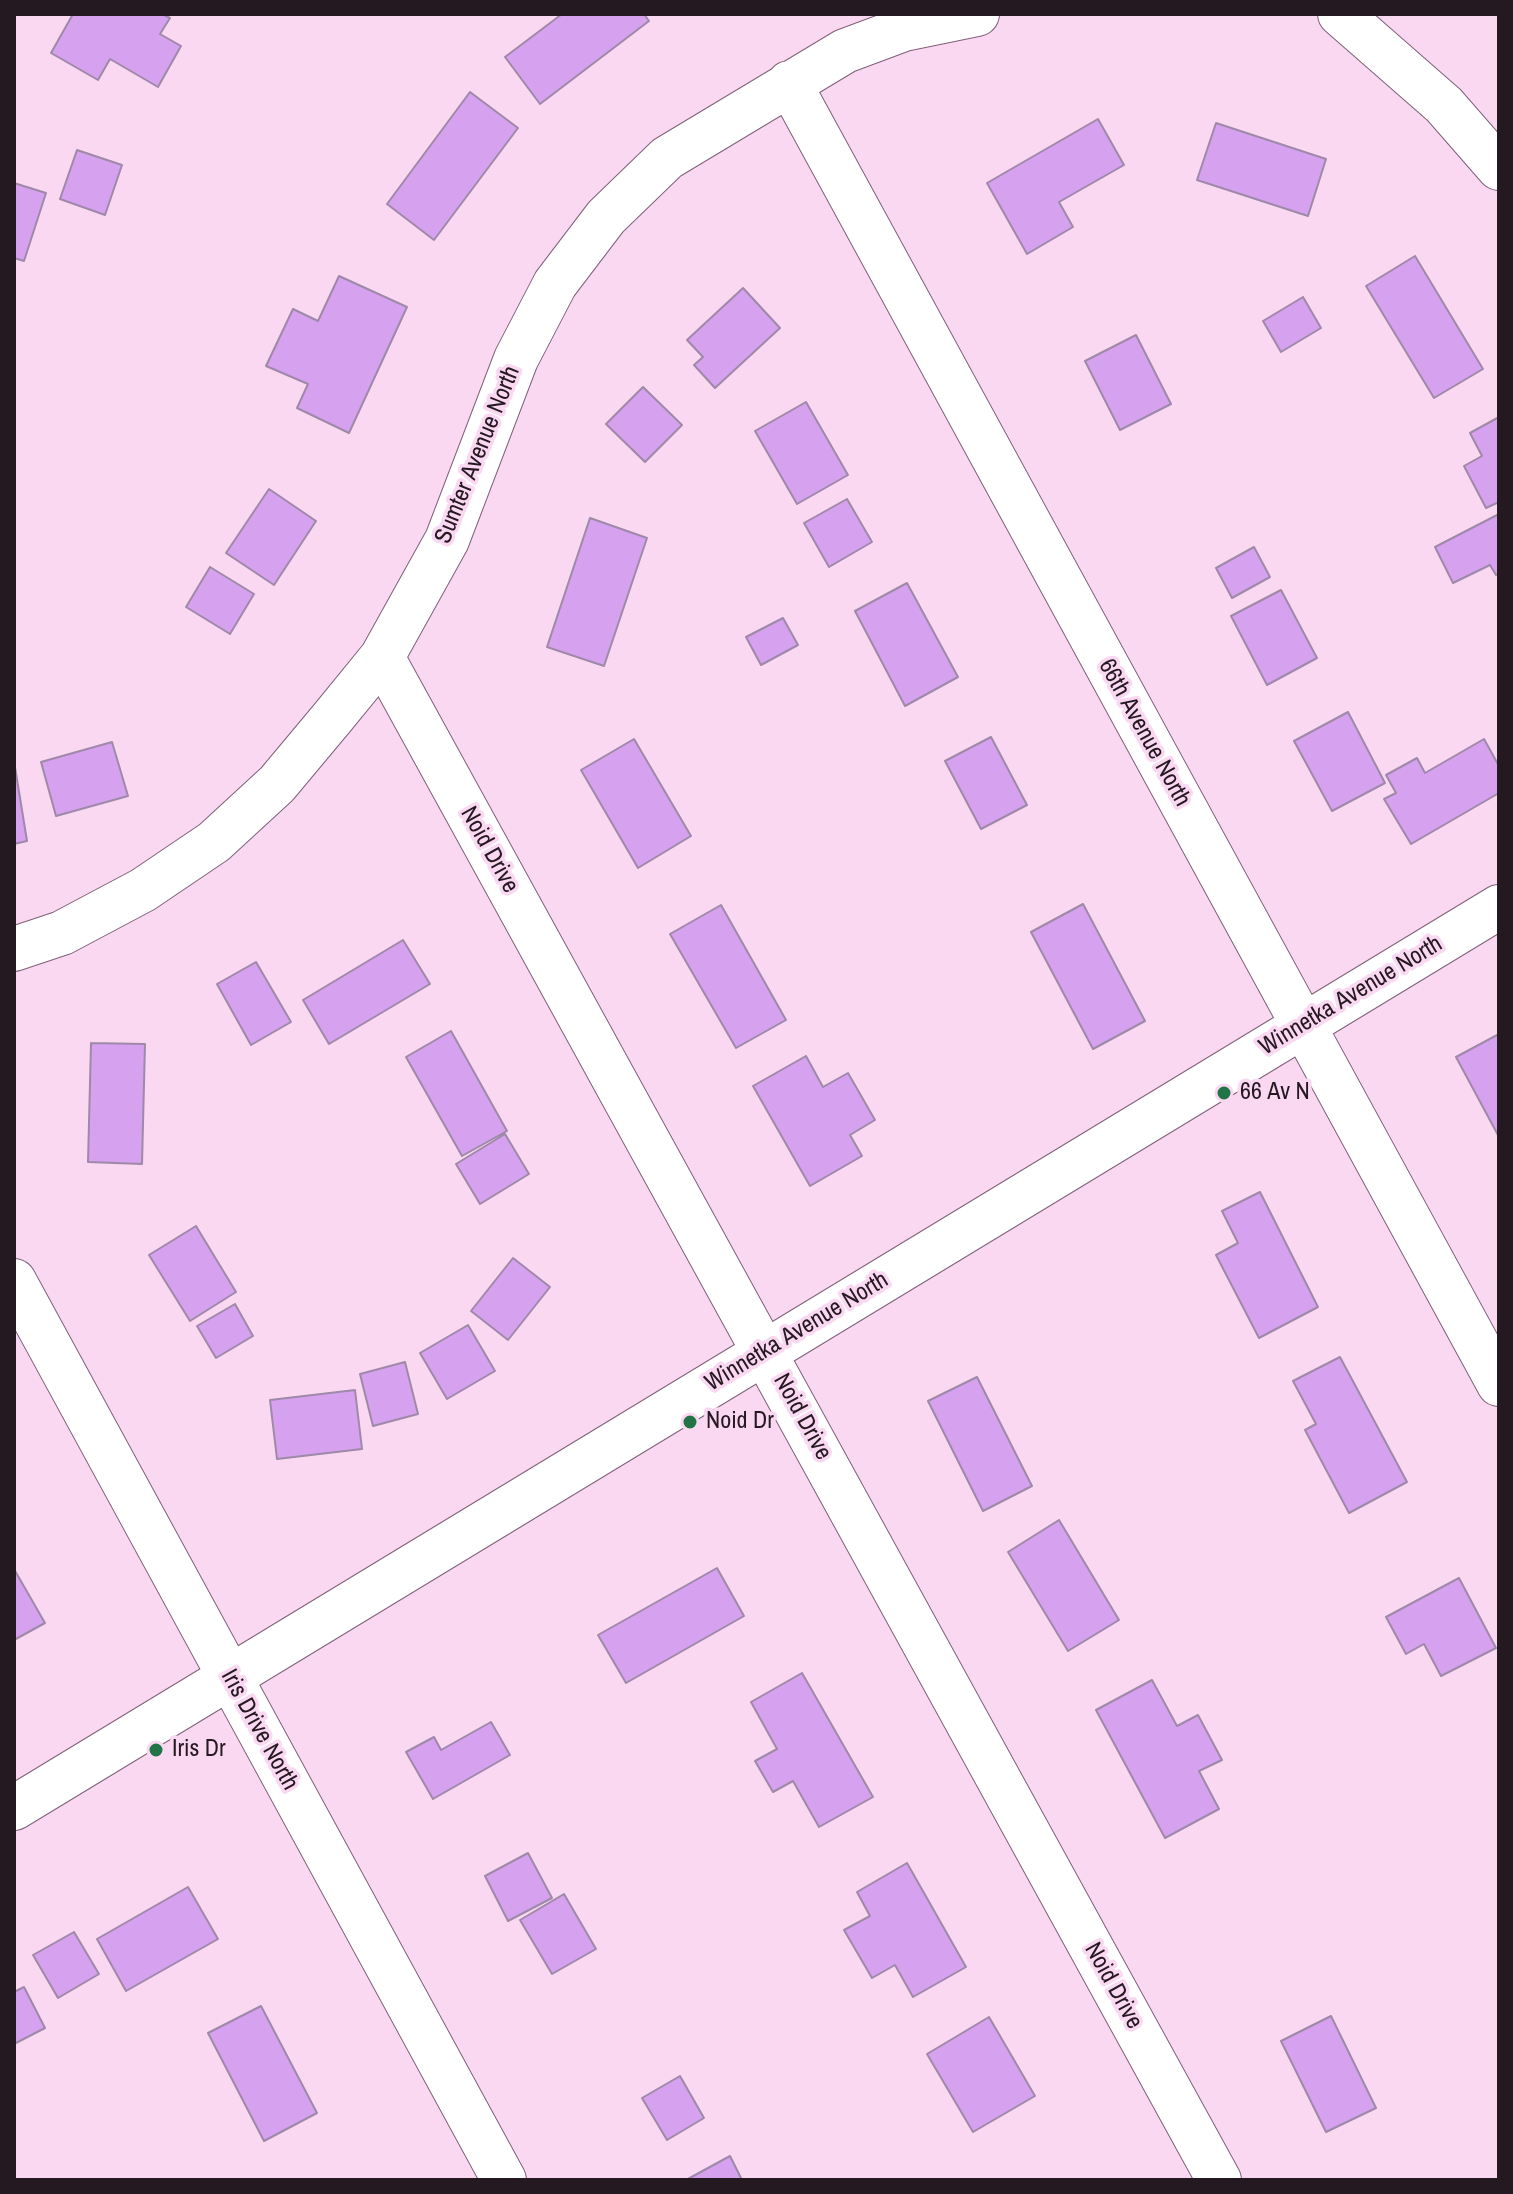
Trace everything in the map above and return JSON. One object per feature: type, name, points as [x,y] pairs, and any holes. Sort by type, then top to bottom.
[{"type":"street","name":"Sumter Avenue North","points":[[14,949],[62,933],[143,890],[214,842],[277,784],[382,657],[447,540],[516,359],[555,284],[606,217],[667,158],[845,51],[889,34],[977,14]]},
{"type":"street","points":[[1340,14],[1444,105],[1499,168]]},
{"type":"street","name":"66th Avenue North","points":[[789,83],[1499,1384]]},
{"type":"street","name":"Noid Drive","points":[[382,657],[1219,2180]]},
{"type":"street","name":"Winnetka Avenue North","points":[[14,1808],[1499,907]]},
{"type":"street","name":"Iris Drive North","points":[[14,1281],[504,2180]]},
{"type":"building","points":[[73,14],[162,14],[170,18],[160,34],[181,46],[158,87],[110,59],[98,80],[51,53]]},
{"type":"building","points":[[562,14],[644,14],[649,21],[540,104],[505,57]]},
{"type":"building","points":[[470,92],[518,128],[434,240],[387,204]]},
{"type":"building","points":[[1098,119],[1124,165],[1059,202],[1073,227],[1027,254],[987,183]]},
{"type":"building","points":[[1216,123],[1326,159],[1308,216],[1197,180]]},
{"type":"building","points":[[77,150],[122,165],[105,215],[60,199]]},
{"type":"building","points":[[14,183],[46,193],[24,261],[14,258]]},
{"type":"building","points":[[1415,256],[1483,369],[1434,398],[1366,286]]},
{"type":"building","points":[[339,276],[407,307],[349,433],[297,408],[308,384],[266,366],[293,309],[318,321]]},
{"type":"building","points":[[743,288],[780,328],[715,388],[694,365],[703,357],[687,340]]},
{"type":"building","points":[[1303,297],[1321,328],[1281,352],[1263,321]]},
{"type":"building","points":[[1136,335],[1171,404],[1120,430],[1085,361]]},
{"type":"building","points":[[643,387],[682,425],[645,462],[606,424]]},
{"type":"building","points":[[806,402],[848,475],[797,504],[755,431]]},
{"type":"building","points":[[1499,417],[1499,502],[1486,508],[1464,466],[1482,456],[1470,433]]},
{"type":"building","points":[[269,489],[316,521],[274,585],[226,553]]},
{"type":"building","points":[[847,499],[872,542],[829,567],[804,523]]},
{"type":"building","points":[[1499,514],[1499,573],[1496,575],[1490,565],[1453,583],[1435,547]]},
{"type":"building","points":[[590,518],[647,538],[604,666],[547,647]]},
{"type":"building","points":[[1254,547],[1270,577],[1232,598],[1216,568]]},
{"type":"building","points":[[210,567],[254,594],[230,634],[186,607]]},
{"type":"building","points":[[907,583],[958,677],[905,706],[855,611]]},
{"type":"building","points":[[1281,590],[1317,658],[1267,685],[1231,616]]},
{"type":"building","points":[[783,618],[798,645],[761,665],[746,637]]},
{"type":"building","points":[[1348,712],[1385,783],[1332,811],[1294,741]]},
{"type":"building","points":[[991,737],[1027,805],[981,829],[945,761]]},
{"type":"building","points":[[634,739],[691,836],[638,868],[581,770]]},
{"type":"building","points":[[1484,739],[1499,766],[1499,793],[1411,844],[1384,799],[1396,793],[1386,775],[1417,758],[1425,773]]},
{"type":"building","points":[[112,742],[128,796],[56,816],[41,762]]},
{"type":"building","points":[[14,761],[27,841],[14,844]]},
{"type":"building","points":[[1083,904],[1145,1021],[1093,1049],[1031,932]]},
{"type":"building","points":[[721,905],[786,1020],[736,1048],[670,934]]},
{"type":"building","points":[[403,940],[430,984],[329,1044],[303,1000]]},
{"type":"building","points":[[256,962],[291,1022],[251,1045],[217,984]]},
{"type":"building","points":[[451,1031],[507,1131],[462,1156],[406,1057]]},
{"type":"building","points":[[1499,1034],[1499,1137],[1456,1057]]},
{"type":"building","points":[[91,1043],[145,1044],[142,1164],[88,1162]]},
{"type":"building","points":[[806,1056],[823,1087],[848,1073],[875,1120],[850,1135],[862,1156],[810,1186],[753,1086]]},
{"type":"building","points":[[505,1134],[529,1174],[480,1204],[456,1164]]},
{"type":"building","points":[[1260,1192],[1318,1307],[1259,1338],[1216,1255],[1238,1243],[1222,1211]]},
{"type":"building","points":[[196,1226],[236,1292],[190,1321],[149,1255]]},
{"type":"building","points":[[513,1258],[550,1287],[508,1340],[471,1311]]},
{"type":"building","points":[[235,1304],[253,1336],[216,1358],[197,1326]]},
{"type":"building","points":[[468,1325],[495,1371],[447,1399],[420,1353]]},
{"type":"building","points":[[1340,1357],[1407,1482],[1349,1513],[1305,1430],[1316,1424],[1293,1381]]},
{"type":"building","points":[[405,1362],[418,1414],[373,1426],[360,1374]]},
{"type":"building","points":[[977,1377],[1032,1486],[983,1511],[928,1401]]},
{"type":"building","points":[[355,1390],[362,1449],[277,1459],[270,1400]]},
{"type":"building","points":[[1059,1520],[1119,1620],[1068,1651],[1008,1552]]},
{"type":"building","points":[[717,1568],[744,1616],[626,1683],[598,1635]]},
{"type":"building","points":[[14,1569],[45,1623],[14,1640]]},
{"type":"building","points":[[1459,1578],[1496,1648],[1441,1676],[1424,1644],[1406,1654],[1386,1617]]},
{"type":"building","points":[[802,1673],[873,1797],[819,1827],[793,1781],[773,1792],[755,1761],[777,1749],[751,1702]]},
{"type":"building","points":[[1152,1680],[1177,1726],[1198,1715],[1222,1760],[1199,1771],[1219,1809],[1165,1838],[1096,1710]]},
{"type":"building","points":[[491,1722],[510,1755],[433,1799],[406,1752],[434,1737],[441,1750]]},
{"type":"building","points":[[528,1853],[552,1898],[508,1921],[485,1876]]},
{"type":"building","points":[[907,1863],[966,1967],[913,1997],[895,1965],[872,1978],[844,1930],[870,1916],[857,1892]]},
{"type":"building","points":[[188,1887],[218,1939],[126,1991],[97,1939]]},
{"type":"building","points":[[564,1894],[596,1949],[552,1974],[520,1920]]},
{"type":"building","points":[[74,1932],[99,1974],[58,1998],[33,1955]]},
{"type":"building","points":[[24,1987],[45,2028],[14,2044],[14,1992]]},
{"type":"building","points":[[261,2006],[317,2113],[264,2141],[208,2033]]},
{"type":"building","points":[[1331,2016],[1376,2108],[1326,2132],[1281,2041]]},
{"type":"building","points":[[989,2017],[1035,2096],[973,2132],[927,2054]]},
{"type":"building","points":[[680,2076],[704,2118],[667,2140],[642,2098]]},
{"type":"building","points":[[730,2156],[742,2180],[686,2180]]},
{"type":"place","name":"66 Av N","points":[[1224,1093]]},
{"type":"place","name":"Noid Dr","points":[[690,1422]]},
{"type":"place","name":"Iris Dr","points":[[156,1750]]}]
